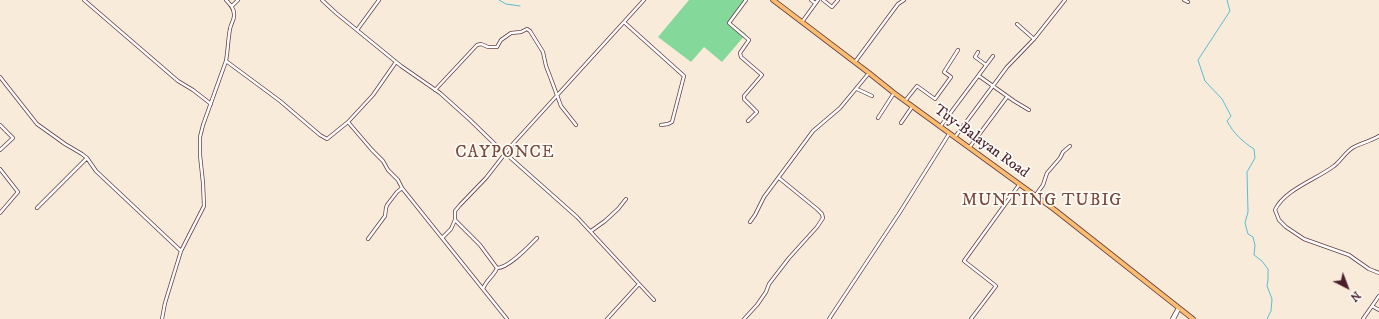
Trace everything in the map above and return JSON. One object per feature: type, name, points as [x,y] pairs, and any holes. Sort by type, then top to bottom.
[{"type":"main road","name":"Tuy-Balayan Road","points":[[773,0],[912,107],[1055,210],[1193,319]]},
{"type":"street","points":[[84,0],[178,81],[211,104]]},
{"type":"street","points":[[162,319],[165,303],[181,251],[204,206],[200,144],[203,125],[226,61],[230,30],[234,19],[232,6],[226,0]]},
{"type":"street","points":[[232,6],[238,0]]},
{"type":"street","points":[[322,0],[396,62],[435,90],[469,119],[502,151],[577,217],[654,300]]},
{"type":"street","points":[[357,30],[379,0]]},
{"type":"street","points":[[442,238],[451,229],[455,220],[455,211],[644,0]]},
{"type":"street","points":[[746,0],[729,23],[749,40],[740,55],[762,75],[744,96],[744,99],[757,112],[748,121]]},
{"type":"street","points":[[811,0],[815,3]]},
{"type":"street","points":[[802,22],[818,0]]},
{"type":"street","points":[[823,0],[832,7],[838,0]]},
{"type":"street","points":[[855,62],[898,4],[904,0]]},
{"type":"street","points":[[954,138],[1007,66],[1034,39],[1065,0]]},
{"type":"street","points":[[1184,0],[1188,2]]},
{"type":"street","points":[[625,23],[684,76],[672,122],[661,125]]},
{"type":"street","points":[[1016,24],[1034,39]]},
{"type":"street","points":[[435,90],[477,45],[481,44],[488,47],[497,47],[501,40],[511,33],[521,32],[527,29],[530,31],[543,52],[546,66],[561,106],[576,124]]},
{"type":"street","points":[[905,101],[916,86],[935,99],[951,77],[944,72],[958,50]]},
{"type":"street","points":[[978,52],[975,57],[986,66]]},
{"type":"street","points":[[940,127],[993,56]]},
{"type":"street","points":[[226,61],[280,101],[324,138],[329,138],[348,122],[376,91],[396,62]]},
{"type":"street","points":[[750,222],[761,202],[813,131],[840,108],[869,73]]},
{"type":"street","points":[[979,76],[992,87],[1029,110]]},
{"type":"street","points":[[0,77],[37,124],[87,158],[96,171],[181,251]]},
{"type":"street","points":[[857,89],[872,96]]},
{"type":"street","points":[[878,118],[894,93]]},
{"type":"street","points":[[969,148],[1007,97]]},
{"type":"street","points":[[901,123],[912,107]]},
{"type":"street","points":[[348,122],[383,161],[388,170],[398,180],[402,188],[507,319]]},
{"type":"street","points":[[0,125],[13,138],[0,150]]},
{"type":"street","points":[[829,319],[900,212],[949,134]]},
{"type":"street","points":[[1379,136],[1352,148],[1332,167],[1290,194],[1277,206],[1275,210],[1279,220],[1290,230],[1304,239],[1349,255],[1369,269],[1379,273]]},
{"type":"street","points":[[1034,196],[1043,185],[1047,173],[1060,158],[1063,152],[1070,146]]},
{"type":"street","points":[[37,208],[87,158]]},
{"type":"street","points":[[0,169],[18,192],[0,213]]},
{"type":"street","points":[[744,319],[766,292],[769,284],[780,269],[817,227],[823,218],[822,214],[817,209],[779,178]]},
{"type":"street","points":[[971,319],[996,286],[964,261],[1019,185]]},
{"type":"street","points":[[368,239],[385,216],[387,205],[402,188]]},
{"type":"street","points":[[591,231],[618,209],[626,199]]},
{"type":"street","points":[[455,220],[480,245],[497,268]]},
{"type":"street","points":[[483,289],[484,284],[497,268],[501,268],[515,259],[537,238]]},
{"type":"street","points":[[607,319],[639,284]]},
{"type":"street","points":[[1363,319],[1379,296]]},
{"type":"street","points":[[1372,306],[1379,310]]},
{"type":"street","points":[[1173,319],[1179,308]]},
{"type":"green space","points":[[689,0],[747,0],[731,23],[746,34],[722,62],[704,47],[691,62],[658,37]]},
{"type":"waterway","points":[[499,0],[506,4],[520,6]]},
{"type":"waterway","name":"MUNTING TUBIG","points":[[1227,0],[1230,11],[1198,60],[1205,81],[1222,99],[1231,116],[1227,121],[1232,130],[1254,149],[1255,158],[1247,172],[1248,212],[1245,223],[1248,234],[1253,237],[1255,245],[1254,255],[1262,261],[1268,269],[1267,286],[1272,299],[1271,311],[1267,319]]},
{"type":"district","name":"CAYPONCE","points":[[505,153]]},
{"type":"district","name":"MUNTING TUBIG","points":[[1042,201]]}]
